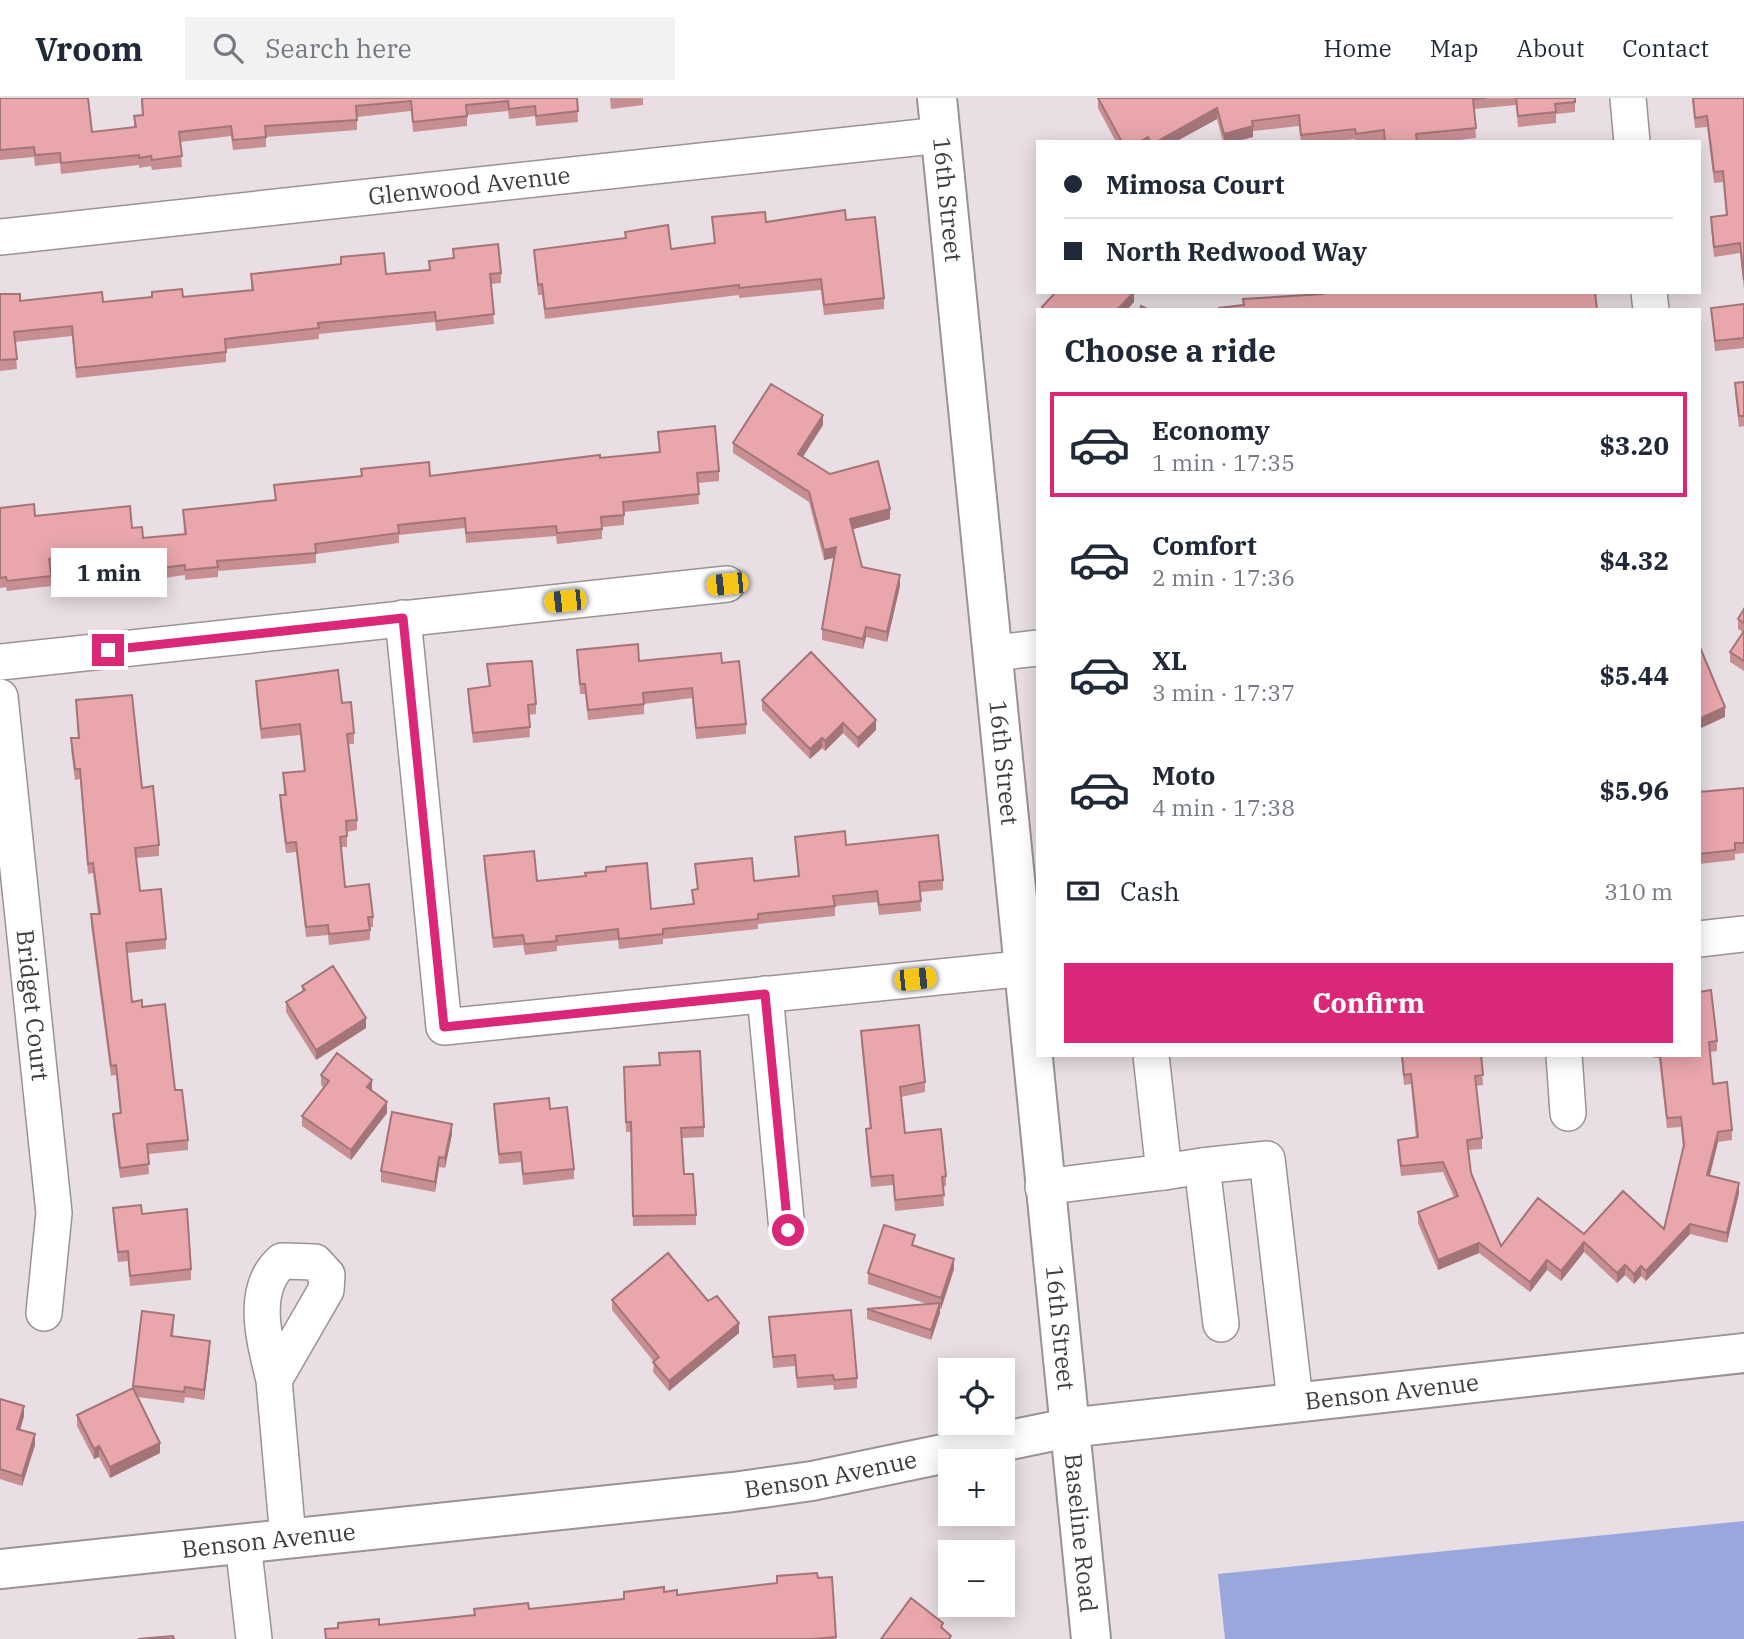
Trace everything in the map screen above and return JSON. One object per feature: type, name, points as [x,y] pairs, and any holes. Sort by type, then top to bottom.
[{"type":"main road","name":"16th Street","points":[[937,98],[994,653],[1030,967],[1043,1187],[1068,1427]]},
{"type":"main road","name":"Benson Avenue","points":[[0,1569],[799,1483],[1068,1427],[1744,1353]]},
{"type":"main road","name":"Baseline Road","points":[[1068,1427],[1091,1639]]},
{"type":"street","points":[[1628,98],[1632,140]]},
{"type":"street","name":"Glenwood Avenue","points":[[0,237],[941,135]]},
{"type":"street","points":[[0,662],[727,584]]},
{"type":"street","points":[[403,618],[444,1027],[1030,967]]},
{"type":"street","points":[[994,653],[1036,648]]},
{"type":"street","name":"Bridget Court","points":[[0,697],[54,1213],[44,1313]]},
{"type":"street","points":[[1701,939],[1744,934]]},
{"type":"street","points":[[765,994],[788,1230]]},
{"type":"street","points":[[1151,1057],[1164,1171]]},
{"type":"street","points":[[1564,1057],[1568,1113]]},
{"type":"street","points":[[1043,1187],[1267,1159],[1295,1401]]},
{"type":"street","points":[[1202,1166],[1220,1324]]},
{"type":"street","points":[[274,1380],[288,1538]]},
{"type":"street","points":[[243,1543],[254,1639]]},
{"type":"water","points":[[1744,1521],[1744,1639],[1225,1639],[1218,1574]]},
{"type":"building","points":[[0,98],[88,98],[92,132],[136,127],[134,116],[143,115],[142,98],[577,98],[578,111],[536,116],[535,106],[509,109],[508,101],[466,105],[467,116],[413,122],[411,101],[356,106],[357,120],[265,126],[266,137],[233,140],[231,126],[179,132],[182,156],[152,160],[151,156],[139,158],[139,155],[61,163],[60,153],[35,155],[34,147],[0,150]]},
{"type":"building","points":[[1098,98],[1486,98],[1473,99],[1476,128],[1416,134],[1417,140],[1385,140],[1384,130],[1356,134],[1355,129],[1301,135],[1299,115],[1252,121],[1253,126],[1224,134],[1217,108],[1160,140],[1150,140],[1148,137],[1143,140],[1121,140]]},
{"type":"building","points":[[1516,98],[1575,98],[1575,102],[1555,104],[1556,112],[1518,116]]},
{"type":"building","points":[[1693,98],[1744,98],[1744,280],[1740,243],[1714,247],[1711,217],[1727,215],[1723,171],[1714,172],[1707,116],[1695,118]]},
{"type":"building","points":[[845,210],[846,220],[875,217],[884,298],[824,305],[821,279],[739,288],[739,285],[545,309],[542,284],[538,285],[534,250],[626,238],[625,232],[668,225],[671,249],[715,243],[712,217],[765,212],[766,222]]},
{"type":"building","points":[[498,244],[501,273],[490,274],[494,314],[436,321],[435,312],[318,323],[319,328],[225,339],[226,352],[76,368],[72,326],[14,332],[17,359],[0,360],[0,294],[20,294],[20,301],[102,292],[103,302],[152,297],[152,292],[182,289],[183,297],[253,290],[251,274],[341,264],[341,257],[384,253],[386,274],[430,270],[429,261],[454,258],[453,249]]},
{"type":"building","points":[[1054,294],[1132,294],[1119,308],[1042,307]]},
{"type":"building","points":[[1323,294],[1595,294],[1597,308],[1219,308],[1244,305],[1243,299]]},
{"type":"building","points":[[1744,304],[1744,338],[1715,341],[1711,308]]},
{"type":"building","points":[[1744,382],[1744,416],[1739,416],[1735,383]]},
{"type":"building","points":[[771,384],[823,415],[798,454],[830,474],[878,461],[890,509],[850,519],[862,567],[900,575],[887,632],[866,627],[863,639],[822,629],[836,547],[824,550],[809,492],[733,443]]},
{"type":"building","points":[[715,426],[719,471],[697,473],[699,494],[623,502],[624,515],[601,517],[602,529],[557,533],[556,526],[466,533],[465,518],[398,525],[399,533],[315,544],[316,553],[217,561],[218,567],[185,570],[185,565],[102,576],[100,553],[49,559],[51,576],[7,581],[6,577],[0,578],[0,508],[34,504],[35,516],[130,506],[132,528],[142,527],[143,538],[186,534],[183,510],[276,500],[274,485],[362,476],[361,469],[429,462],[430,476],[600,455],[600,458],[660,452],[658,432]]},
{"type":"building","points":[[1744,609],[1744,623],[1738,619]]},
{"type":"building","points":[[1744,631],[1744,661],[1730,652]]},
{"type":"building","points":[[638,644],[639,661],[721,653],[722,663],[739,661],[746,724],[696,728],[692,688],[643,693],[644,704],[588,710],[585,684],[580,684],[577,650]]},
{"type":"building","points":[[1701,650],[1725,707],[1701,718]]},
{"type":"building","points":[[811,652],[876,720],[858,738],[843,723],[825,741],[822,738],[810,749],[762,700]]},
{"type":"building","points":[[532,661],[536,704],[528,705],[530,727],[473,733],[468,689],[490,686],[487,664]]},
{"type":"building","points":[[338,670],[342,703],[351,702],[354,733],[347,734],[357,820],[346,821],[347,836],[340,837],[345,887],[369,884],[373,917],[368,917],[370,930],[329,934],[328,925],[306,927],[296,842],[286,843],[280,795],[286,795],[283,773],[305,771],[300,724],[261,729],[256,681]]},
{"type":"building","points":[[132,695],[142,788],[153,786],[159,845],[135,848],[140,891],[161,889],[166,939],[126,943],[132,1002],[142,1000],[142,1007],[165,1004],[175,1090],[182,1090],[188,1140],[147,1144],[149,1164],[120,1168],[113,1114],[121,1113],[116,1065],[111,1066],[91,914],[100,914],[93,863],[88,864],[80,769],[75,769],[71,738],[79,738],[76,700]]},
{"type":"building","points":[[1744,788],[1744,843],[1735,843],[1735,850],[1701,854],[1701,792]]},
{"type":"building","points":[[845,831],[846,845],[938,835],[943,880],[919,882],[921,901],[879,905],[877,891],[833,896],[835,906],[758,914],[758,919],[663,929],[663,934],[619,939],[618,929],[556,936],[557,941],[525,944],[523,935],[493,938],[484,856],[534,851],[537,881],[586,876],[585,873],[606,871],[606,867],[647,863],[651,909],[694,904],[692,890],[698,889],[695,864],[752,858],[754,881],[799,876],[795,837]]},
{"type":"building","points":[[333,966],[366,1018],[316,1050],[286,1002],[305,990],[302,986]]},
{"type":"building","points":[[1711,990],[1717,1041],[1709,1042],[1713,1084],[1727,1082],[1732,1130],[1718,1132],[1707,1175],[1739,1183],[1727,1233],[1690,1224],[1646,1271],[1641,1266],[1634,1274],[1625,1265],[1617,1273],[1584,1242],[1561,1271],[1547,1260],[1530,1282],[1479,1243],[1438,1260],[1418,1212],[1458,1196],[1443,1162],[1401,1166],[1398,1140],[1418,1137],[1411,1074],[1404,1075],[1402,1057],[1481,1057],[1483,1075],[1475,1076],[1482,1138],[1467,1140],[1471,1173],[1501,1246],[1538,1198],[1584,1234],[1623,1191],[1664,1229],[1684,1145],[1681,1117],[1667,1118],[1660,1057],[1701,1057],[1701,992]]},
{"type":"building","points":[[919,1025],[925,1082],[900,1087],[905,1133],[941,1129],[946,1176],[942,1177],[944,1195],[895,1200],[893,1175],[871,1177],[866,1129],[871,1128],[861,1031]]},
{"type":"building","points":[[700,1051],[704,1127],[681,1128],[684,1174],[693,1174],[696,1215],[633,1216],[631,1122],[626,1122],[624,1067],[660,1065],[659,1053]]},
{"type":"building","points":[[337,1053],[372,1080],[367,1087],[387,1102],[351,1150],[302,1116],[329,1081],[321,1075]]},
{"type":"building","points":[[549,1098],[550,1109],[567,1107],[574,1169],[523,1174],[521,1152],[499,1154],[494,1104]]},
{"type":"building","points":[[392,1112],[452,1124],[445,1158],[439,1157],[435,1182],[381,1171]]},
{"type":"building","points":[[141,1205],[142,1214],[187,1209],[191,1269],[130,1276],[128,1251],[118,1252],[113,1208]]},
{"type":"building","points":[[884,1225],[915,1235],[912,1245],[954,1259],[941,1298],[868,1273]]},
{"type":"building","points":[[668,1253],[708,1301],[717,1296],[739,1323],[669,1381],[653,1362],[659,1357],[612,1300]]},
{"type":"building","points":[[940,1303],[931,1330],[867,1309]]},
{"type":"building","points":[[851,1310],[857,1378],[834,1380],[833,1375],[797,1378],[795,1355],[773,1357],[769,1317]]},
{"type":"building","points":[[142,1311],[174,1315],[171,1336],[210,1341],[204,1390],[185,1387],[184,1392],[133,1386]]},
{"type":"building","points":[[133,1388],[160,1443],[110,1467],[99,1446],[94,1449],[77,1415]]},
{"type":"building","points":[[0,1399],[24,1406],[17,1429],[35,1434],[22,1476],[0,1469]]},
{"type":"building","points":[[817,1573],[818,1578],[832,1577],[836,1637],[326,1639],[325,1629],[338,1628],[338,1623],[379,1619],[379,1625],[475,1615],[474,1609],[528,1603],[529,1609],[624,1599],[624,1592],[664,1587],[664,1592],[677,1590],[677,1595],[777,1583],[777,1576]]},
{"type":"building","points":[[911,1598],[943,1623],[941,1627],[951,1636],[949,1639],[881,1639]]},
{"type":"building","points":[[173,1636],[174,1639],[138,1639]]},
{"type":"route","points":[[108,650],[403,618],[444,1027],[765,994],[788,1230]]}]
